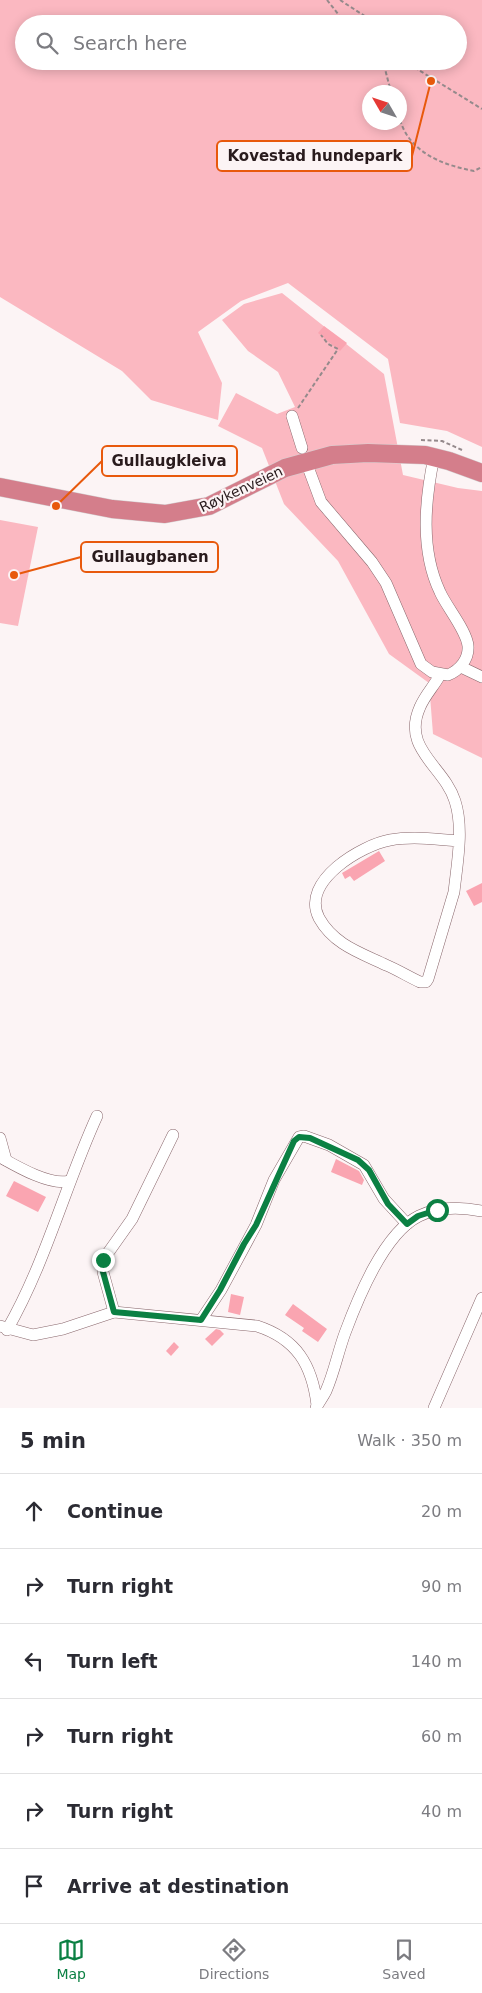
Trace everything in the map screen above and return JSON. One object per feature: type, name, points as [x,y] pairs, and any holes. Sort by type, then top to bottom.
[{"type":"highway","name":"Røykenveien","points":[[0,487],[131,512],[174,514],[209,506],[285,468],[314,458],[350,453],[392,455],[433,463],[460,472],[478,472]]},
{"type":"street","points":[[292,416],[302,448]]},
{"type":"street","points":[[308,468],[321,502],[372,562],[386,583],[417,658],[427,670],[440,675],[448,675],[461,667],[466,657],[468,643],[435,581],[427,540],[427,504],[433,463]]},
{"type":"street","points":[[461,667],[482,677]]},
{"type":"street","points":[[440,675],[420,706],[414,729],[420,748],[455,799],[458,818],[458,841],[452,900],[426,982],[350,949],[319,917],[316,906],[319,892],[326,877],[344,861],[363,850],[397,839],[458,841]]},
{"type":"street","points":[[97,1116],[68,1181],[51,1234],[4,1328],[33,1335],[114,1312],[257,1326],[287,1342],[299,1353],[313,1376],[317,1407]]},
{"type":"street","points":[[114,1312],[102,1268],[105,1256],[132,1219],[173,1135]]},
{"type":"street","points":[[201,1320],[256,1225],[274,1180],[299,1137],[304,1136],[329,1145],[364,1165],[388,1204],[407,1224]]},
{"type":"street","points":[[0,1138],[3,1159],[39,1177],[64,1182],[68,1181]]},
{"type":"street","points":[[317,1407],[326,1391],[345,1334],[363,1290],[387,1248],[407,1224],[418,1216],[437,1210],[460,1207],[482,1211]]},
{"type":"street","points":[[434,1408],[482,1298]]},
{"type":"path","points":[[327,0],[339,15]]},
{"type":"path","points":[[340,0],[363,15]]},
{"type":"path","points":[[385,70],[389,85]]},
{"type":"path","points":[[419,70],[482,109]]},
{"type":"path","points":[[403,130],[429,157],[453,167],[474,171],[482,167]]},
{"type":"path","points":[[292,416],[338,349],[328,344],[321,335]]},
{"type":"path","points":[[414,441],[442,441],[464,452]]},
{"type":"shaded area","points":[[0,0],[482,0],[482,447],[447,431],[400,423],[388,359],[288,283],[241,301],[198,332],[222,383],[218,420],[151,400],[122,371],[0,297]]},
{"type":"shaded area","points":[[282,293],[384,374],[403,475],[458,488],[482,491],[482,758],[433,734],[429,683],[389,654],[338,561],[284,504],[262,448],[218,426],[236,393],[277,414],[295,407],[278,372],[248,351],[222,320],[244,304]]},
{"type":"shaded area","points":[[0,520],[38,527],[18,626],[0,623]]},
{"type":"building","points":[[324,326],[347,343],[340,351],[318,333]]},
{"type":"building","points":[[379,851],[385,861],[354,881],[350,876],[345,879],[342,873]]},
{"type":"building","points":[[482,883],[482,902],[474,906],[466,891]]},
{"type":"building","points":[[336,1159],[359,1171],[364,1180],[362,1185],[331,1172]]},
{"type":"building","points":[[14,1181],[46,1197],[38,1212],[6,1196]]},
{"type":"building","points":[[231,1294],[244,1297],[240,1315],[228,1312]]},
{"type":"building","points":[[293,1304],[327,1329],[318,1342],[302,1331],[304,1328],[285,1315]]},
{"type":"building","points":[[216,1329],[224,1334],[212,1346],[205,1339]]},
{"type":"building","points":[[174,1342],[179,1347],[171,1356],[166,1351]]},
{"type":"place","name":"Kovestad hundepark","points":[[431,81]]},
{"type":"place","name":"Gullaugkleiva","points":[[56,506]]},
{"type":"place","name":"Gullaugbanen","points":[[14,575]]},
{"type":"route","points":[[103,1260],[103,1272],[114,1312],[201,1320],[256,1225],[274,1180],[287,1159],[294,1141],[304,1136],[329,1145],[364,1165],[369,1170],[388,1204],[407,1224],[418,1216],[437,1210]]}]
